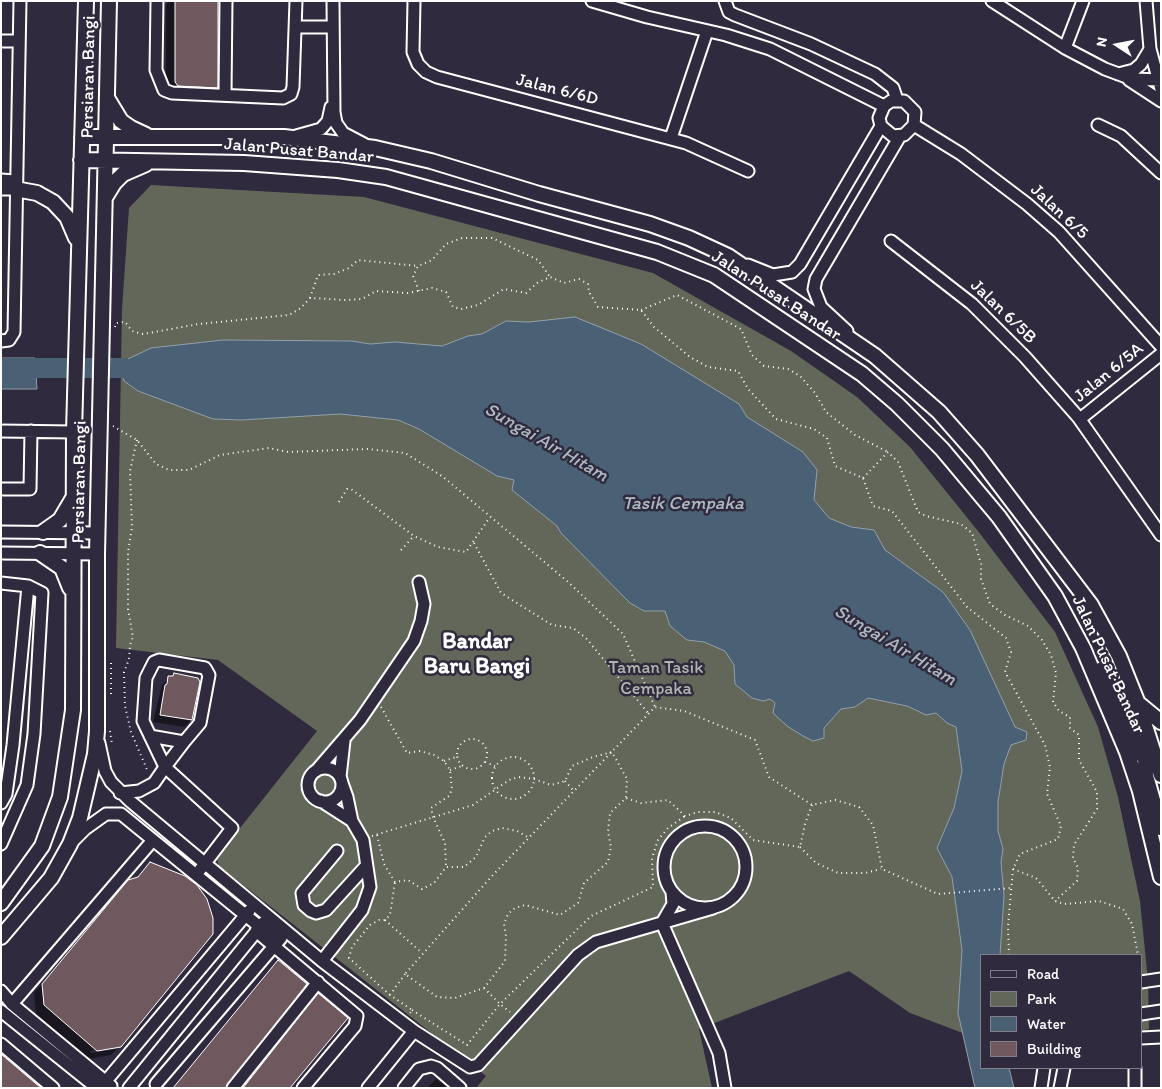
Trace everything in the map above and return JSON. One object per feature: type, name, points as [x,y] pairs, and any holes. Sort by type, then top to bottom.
[{"type":"main road","name":"Persiaran Bangi","points":[[1,902],[42,846],[60,797],[73,710],[74,403],[86,1]]},
{"type":"main road","name":"Persiaran Bangi","points":[[1,937],[51,878],[70,844],[87,792],[97,732],[97,533],[100,404],[108,333],[106,95],[109,1]]},
{"type":"main road","points":[[106,95],[114,112],[126,126],[138,132],[162,138]]},
{"type":"main road","name":"Jalan Pusat Bandar","points":[[82,137],[284,137],[375,148],[431,161],[539,194],[650,224],[689,238],[728,256],[875,356],[939,412],[978,455],[1048,545],[1091,605],[1119,656],[1137,701],[1156,759]]},
{"type":"main road","name":"Jalan Pusat Bandar","points":[[81,160],[244,163],[338,170],[386,177],[657,252],[714,274],[862,374],[897,404],[942,449],[998,517],[1055,596],[1083,648],[1124,745],[1140,791],[1161,877]]},
{"type":"main road","points":[[106,197],[114,183],[127,171],[139,166],[162,161]]},
{"type":"main road","points":[[16,185],[46,197],[61,208],[71,224],[78,246]]},
{"type":"main road","points":[[43,532],[60,520],[73,498]]},
{"type":"main road","points":[[40,553],[62,568],[73,596]]},
{"type":"main road","points":[[1083,648],[1104,676],[1122,707],[1137,746],[1156,759],[1146,776],[1161,828]]},
{"type":"main road","points":[[1137,701],[1145,711],[1161,722]]},
{"type":"street","points":[[3,341],[12,337],[14,332],[20,1]]},
{"type":"street","points":[[157,1],[156,70],[164,90],[172,93],[283,98],[291,94],[293,87],[296,1]]},
{"type":"street","points":[[225,95],[226,1]]},
{"type":"street","name":"Jalan Pusat Bandar","points":[[284,137],[306,134],[321,129],[328,120],[332,100],[333,1]]},
{"type":"street","name":"Jalan 6/6D","points":[[414,1],[413,52],[418,64],[426,72],[437,77],[671,138],[748,171]]},
{"type":"street","points":[[592,1],[632,13],[708,31],[770,50],[884,106]]},
{"type":"street","points":[[632,13],[636,1]]},
{"type":"street","points":[[725,1],[729,12],[735,15],[810,44],[875,74],[893,88],[897,100]]},
{"type":"street","points":[[992,1],[1065,48],[1120,76],[1161,102]]},
{"type":"street","points":[[1065,48],[1083,1]]},
{"type":"street","points":[[1120,76],[1160,84],[1150,49],[1146,1]]},
{"type":"street","points":[[296,27],[333,28]]},
{"type":"street","points":[[671,138],[708,31]]},
{"type":"street","points":[[1,41],[19,41]]},
{"type":"street","points":[[1120,76],[1134,70],[1147,57],[1150,49]]},
{"type":"street","name":"Jalan Pusat Bandar","points":[[332,100],[336,123],[342,133],[375,148]]},
{"type":"street","points":[[897,100],[904,101],[912,107],[916,117],[914,125],[909,132],[900,136],[893,136],[882,126],[879,118],[884,106],[897,100]]},
{"type":"street","name":"Jalan 6/5","points":[[914,125],[961,154],[1027,204],[1059,232],[1161,346]]},
{"type":"street","points":[[1098,125],[1121,136],[1161,173]]},
{"type":"street","points":[[728,256],[773,275],[792,272],[800,264],[882,126]]},
{"type":"street","points":[[875,356],[821,307],[814,289],[816,279],[900,136]]},
{"type":"street","points":[[1,180],[16,185]]},
{"type":"street","points":[[1,189],[16,185]]},
{"type":"street","name":"Jalan 6/5B","points":[[891,241],[972,304],[1025,357],[1080,419],[1161,535]]},
{"type":"street","name":"Jalan 6/5A","points":[[1080,419],[1161,354]]},
{"type":"street","points":[[1,431],[74,432]]},
{"type":"street","points":[[1,489],[30,489],[31,431]]},
{"type":"street","points":[[1,532],[97,533]]},
{"type":"street","points":[[1,553],[97,554]]},
{"type":"street","points":[[1,582],[28,586],[42,592],[34,734],[27,785],[1,844]]},
{"type":"street","points":[[352,820],[321,801],[309,790],[309,780],[344,741],[414,641],[421,621],[424,604],[419,582]]},
{"type":"street","points":[[3,796],[13,745],[28,586]]},
{"type":"street","points":[[120,793],[139,791],[154,783],[165,767],[184,742],[200,723],[209,675],[205,668],[159,660],[154,662],[146,678],[143,721],[165,767],[232,828],[196,875]]},
{"type":"street","points":[[97,732],[106,771],[120,793],[255,904],[262,924],[282,938],[158,1086],[141,1072]]},
{"type":"street","points":[[150,736],[184,742]]},
{"type":"street","points":[[321,801],[332,800],[336,797],[341,780],[344,741]]},
{"type":"street","points":[[316,771],[321,768],[332,769],[341,780],[348,797],[352,820],[363,840],[370,887],[365,905],[322,961]]},
{"type":"street","points":[[121,814],[130,801]]},
{"type":"street","points":[[70,844],[85,829],[106,814],[121,814],[245,916],[262,924],[322,961],[405,1022],[414,1031],[470,1067],[478,1065],[578,955],[596,942],[662,923],[713,908],[725,904],[736,895],[743,884],[746,870],[745,856],[739,843],[728,832],[715,827],[701,825],[687,830],[675,838],[668,848],[664,861],[664,874],[672,892],[674,904],[662,923]]},
{"type":"street","points":[[12,1004],[153,840]]},
{"type":"street","points":[[337,852],[302,893],[304,905],[311,911],[316,913],[326,910],[366,866]]},
{"type":"street","points":[[672,892],[687,905],[713,908]]},
{"type":"street","points":[[106,1086],[255,904]]},
{"type":"street","points":[[662,923],[719,1053],[726,1088]]},
{"type":"street","points":[[128,1088],[262,924]]},
{"type":"street","points":[[275,946],[357,1016],[355,1026],[303,1088]]},
{"type":"street","points":[[1142,982],[1161,979]]},
{"type":"street","points":[[233,1088],[318,982]]},
{"type":"street","points":[[1,991],[12,1004],[106,1086]]},
{"type":"street","points":[[1,1011],[106,1086]]},
{"type":"street","points":[[1142,1014],[1161,1011]]},
{"type":"street","points":[[368,1088],[414,1031]]},
{"type":"street","points":[[1142,1038],[1161,1037]]},
{"type":"street","points":[[1,1044],[53,1088]]},
{"type":"street","points":[[404,1088],[419,1069],[431,1066],[437,1068],[460,1088]]},
{"type":"street","points":[[1041,1088],[1044,1069]]},
{"type":"street","points":[[1060,1088],[1064,1069]]},
{"type":"street","points":[[1135,1069],[1135,1088]]},
{"type":"path","points":[[108,333],[116,323],[125,322],[132,331],[143,334],[199,324],[289,315],[301,308],[310,298],[318,274],[334,274],[349,268],[358,260],[418,266],[432,260],[446,244],[462,238],[492,238],[538,260],[550,277],[564,283],[579,279],[588,284],[598,307],[642,310],[676,295],[741,328],[752,355],[764,366],[788,369],[800,376],[815,393],[826,412],[855,435],[888,452],[898,462],[918,512],[926,516],[961,524],[972,532],[981,564],[981,578],[990,604],[1005,615],[1028,626],[1042,640],[1051,655],[1056,673],[1053,702],[1059,711],[1070,717],[1070,728],[1079,735],[1079,760],[1097,792],[1097,809],[1074,845],[1073,858],[1078,868],[1077,881],[1055,900]]},
{"type":"path","points":[[418,266],[413,276],[419,291]]},
{"type":"path","points":[[310,298],[362,299],[376,291],[408,293],[432,288],[446,292],[453,308],[461,309],[478,305],[504,289],[526,293],[537,283],[550,277]]},
{"type":"path","points":[[642,310],[654,326],[690,357],[708,367],[738,371],[748,390],[776,419],[814,429],[827,438],[836,466],[863,478],[873,506],[892,512],[967,607],[1006,638],[1011,652],[1005,672],[1045,745],[1050,767],[1048,794],[1061,826],[1058,839],[1020,854],[1013,870],[1008,926],[1009,954]]},
{"type":"path","points":[[112,420],[113,427],[126,432],[137,440],[156,464],[168,470],[188,470],[220,455],[270,448],[288,452],[367,449],[405,454],[442,476],[567,581],[623,634],[655,707]]},
{"type":"path","points":[[137,440],[130,470],[132,527],[128,552],[128,609],[134,637],[130,645],[129,659],[124,672],[125,706],[131,732],[154,783]]},
{"type":"path","points":[[863,478],[888,452]]},
{"type":"path","points":[[339,502],[347,489],[351,488],[414,536],[438,547],[466,552],[474,543],[490,517]]},
{"type":"path","points":[[401,550],[414,536]]},
{"type":"path","points":[[474,543],[501,593],[552,625],[573,628],[586,638],[648,714]]},
{"type":"path","points":[[110,696],[111,660]]},
{"type":"path","points":[[374,700],[382,708],[408,753],[420,751],[434,755],[444,761],[450,770],[452,789],[448,796],[431,808],[445,843],[446,867],[434,882],[422,889],[408,880],[395,882]]},
{"type":"path","points":[[390,995],[404,974],[491,877],[655,707]]},
{"type":"path","points":[[655,707],[684,711],[755,740],[769,777],[812,805],[835,800],[859,808],[873,825],[882,869]]},
{"type":"path","points":[[110,723],[112,749]]},
{"type":"path","points":[[477,739],[485,746],[487,751],[485,762],[477,769],[472,770],[462,766],[456,757],[458,746],[466,740],[477,739]]},
{"type":"path","points":[[363,840],[473,805],[496,791],[509,780],[519,777],[534,778],[551,785],[565,781],[572,766],[612,752]]},
{"type":"path","points":[[404,974],[437,997],[455,998],[484,988],[505,961],[506,936],[504,924],[508,914],[515,908],[525,905],[560,915],[578,903],[584,883],[608,862],[611,847],[608,832],[610,813],[626,798],[627,779],[612,752]]},
{"type":"path","points":[[444,761],[456,757]]},
{"type":"path","points":[[506,758],[519,758],[530,766],[534,778],[530,791],[519,798],[506,798],[496,791],[492,779],[495,766],[506,758]]},
{"type":"path","points":[[485,762],[495,766]]},
{"type":"path","points":[[450,770],[462,766]]},
{"type":"path","points":[[565,781],[573,790]]},
{"type":"path","points":[[626,798],[641,804],[668,800],[685,816]]},
{"type":"path","points":[[800,847],[805,824],[812,805]]},
{"type":"path","points":[[422,954],[385,920],[379,920],[370,925],[352,947],[349,958],[390,995],[467,1045],[500,1004],[592,916],[653,887],[652,858],[658,840],[668,828],[685,816],[698,812],[715,812],[731,818],[753,840],[800,847],[816,863],[838,872],[865,873],[882,869],[938,894],[1011,888]]},
{"type":"path","points":[[446,867],[464,867],[476,856],[485,837],[492,831],[502,828],[517,830],[529,838]]},
{"type":"path","points":[[377,834],[384,864],[395,882],[390,902],[392,910],[385,920]]},
{"type":"path","points":[[1013,870],[1036,878],[1055,900],[1064,904],[1099,900],[1123,909],[1132,924],[1138,954]]},
{"type":"path","points":[[484,988],[518,1019]]},
{"type":"path","points":[[405,1022],[412,1010]]},
{"type":"green space","name":"Taman Tasik Cempaka","points":[[151,185],[364,197],[653,273],[791,351],[857,397],[910,447],[978,531],[1055,632],[1098,727],[1118,797],[1140,901],[1148,981],[1149,1029],[1142,1031],[1142,954],[980,954],[980,1040],[910,1013],[849,971],[699,1029],[712,1088],[476,1088],[486,1076],[219,866],[217,859],[221,852],[317,731],[218,660],[116,648],[122,309],[129,208]]},
{"type":"water","name":"Tasik Cempaka","points":[[575,317],[641,344],[739,404],[747,417],[803,452],[817,470],[814,500],[829,518],[851,527],[874,530],[885,550],[943,592],[970,630],[1015,727],[1027,732],[1026,740],[1011,745],[1004,764],[998,802],[998,831],[1003,849],[1001,862],[1004,896],[1000,954],[980,954],[980,1069],[1009,1069],[1014,1088],[975,1088],[958,1013],[962,950],[952,877],[937,848],[954,808],[962,771],[956,727],[947,723],[936,713],[926,715],[907,706],[868,698],[855,707],[841,709],[824,728],[824,738],[813,741],[787,726],[773,713],[775,703],[770,699],[763,701],[752,698],[735,684],[734,665],[725,651],[704,642],[687,640],[670,626],[665,611],[644,611],[630,603],[561,533],[557,526],[512,490],[514,480],[497,476],[419,429],[398,420],[340,414],[241,420],[213,419],[138,391],[124,381],[122,368],[128,359],[151,348],[223,340],[352,341],[370,344],[395,342],[442,346],[468,336],[482,334],[506,321],[529,322]]},
{"type":"water","points":[[1,358],[35,358],[37,389],[1,389]]},
{"type":"building","points":[[175,1],[218,1],[218,88],[178,86],[175,82]]},
{"type":"building","points":[[174,673],[198,678],[200,682],[192,720],[160,715],[168,676],[173,676]]},
{"type":"building","points":[[150,862],[185,876],[197,885],[207,899],[213,918],[213,934],[121,1047],[97,1051],[44,1005],[42,984],[128,880],[138,877]]},
{"type":"building","points":[[278,960],[307,984],[226,1088],[173,1088]]},
{"type":"building","points":[[318,993],[348,1018],[290,1088],[243,1088]]},
{"type":"building","points":[[1,1054],[41,1088],[1,1088]]},
{"type":"waterway","name":"Sungai Air Hitam","points":[[1,368],[122,368],[149,373]]},
{"type":"district","name":"Bandar Baru Bangi","points":[[477,654]]}]
